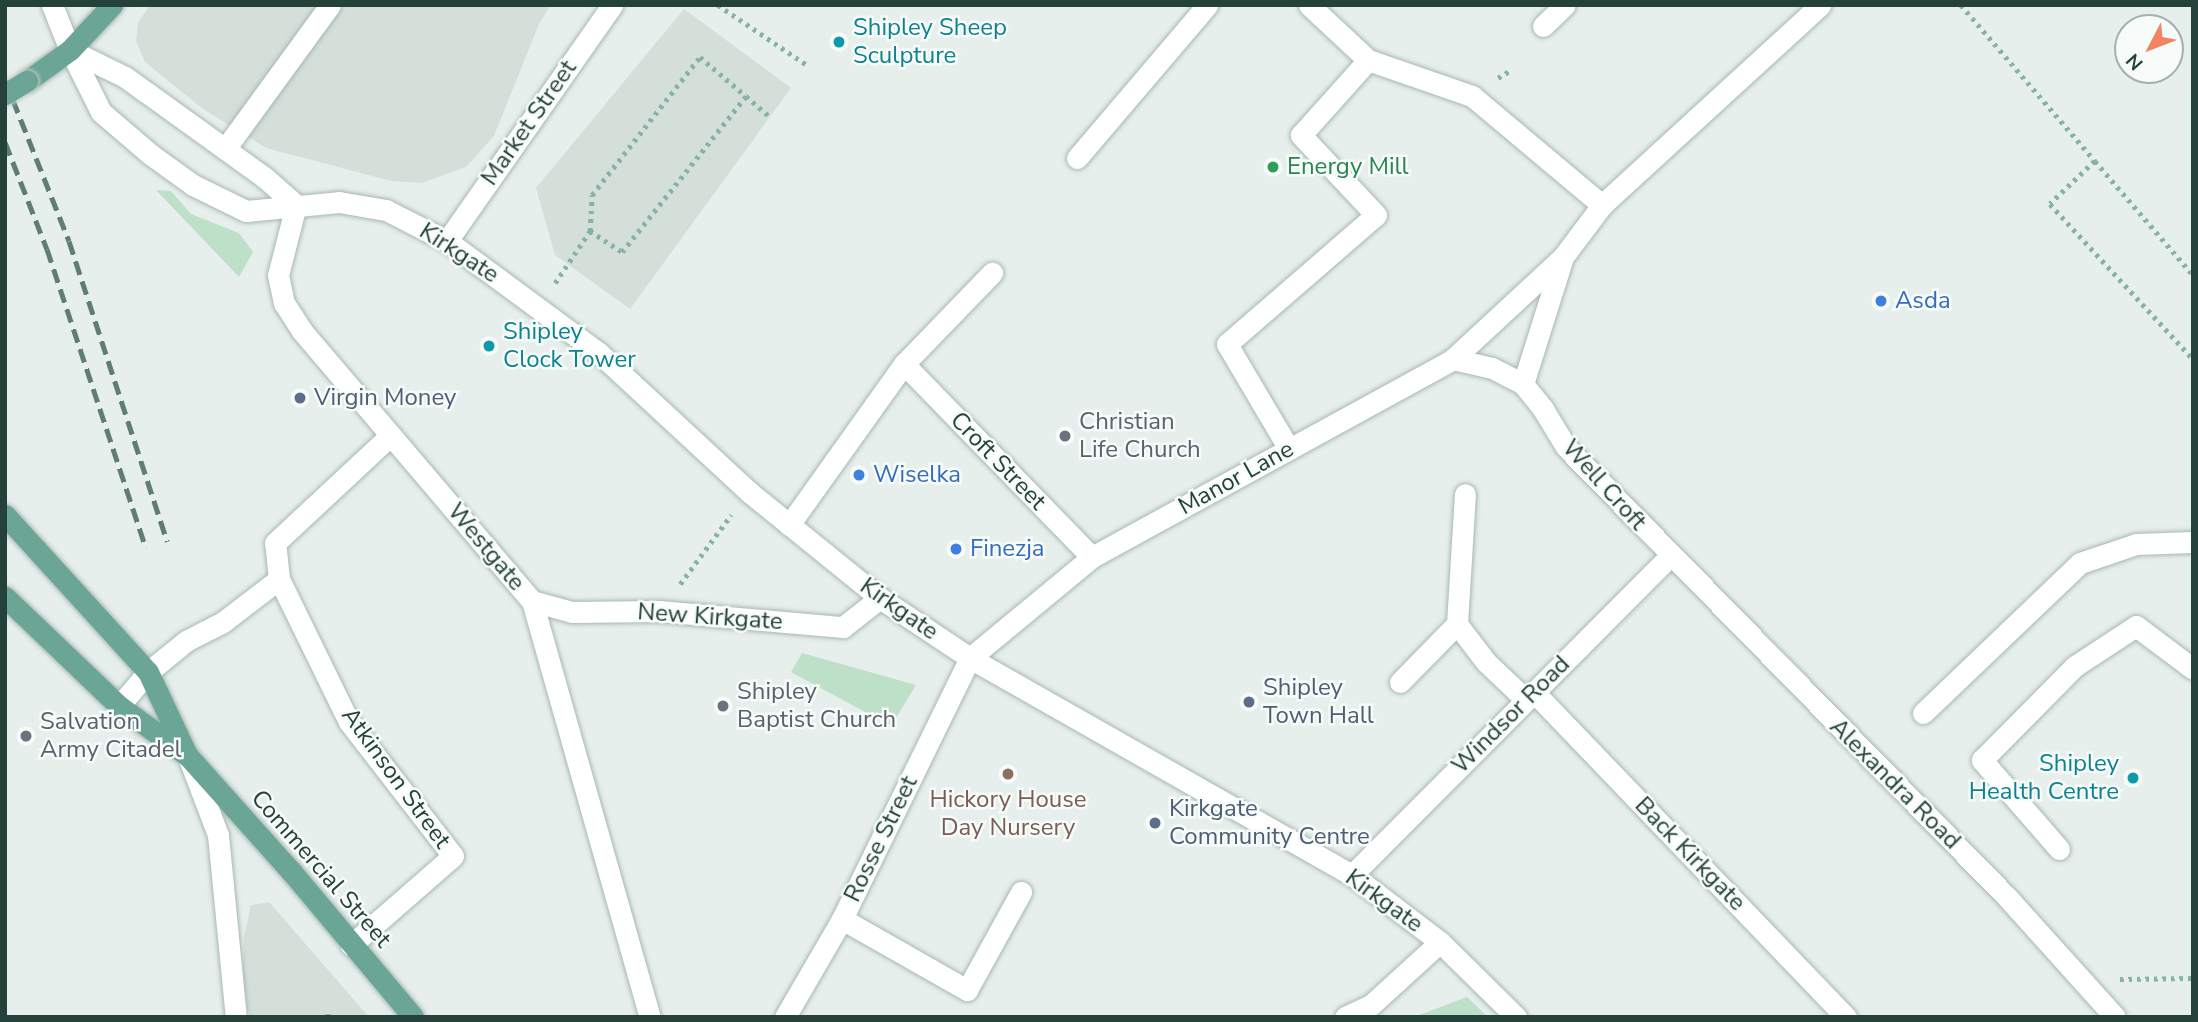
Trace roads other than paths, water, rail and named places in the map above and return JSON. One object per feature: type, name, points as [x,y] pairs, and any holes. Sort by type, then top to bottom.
[{"type":"main road","points":[[5,94],[70,50],[112,5]]},
{"type":"main road","name":"Commercial Street","points":[[5,515],[148,672],[188,756]]},
{"type":"main road","name":"Commercial Street","points":[[5,597],[119,706],[188,756],[291,871],[413,1017]]},
{"type":"street","name":"Kirkgate","points":[[52,5],[70,50],[101,112],[150,154],[193,185],[246,211],[339,202],[386,210],[447,242],[539,307],[598,353],[749,492],[880,597],[970,658],[1352,875],[1440,942],[1516,1017]]},
{"type":"street","points":[[225,149],[330,5]]},
{"type":"street","name":"Market Street","points":[[447,242],[612,5]]},
{"type":"street","points":[[1077,158],[1207,5]]},
{"type":"street","points":[[1309,5],[1368,60],[1472,96],[1602,205]]},
{"type":"street","points":[[1543,26],[1565,5]]},
{"type":"street","points":[[1453,359],[1563,257],[1602,205],[1820,5]]},
{"type":"street","points":[[70,50],[125,77],[264,177],[296,205]]},
{"type":"street","points":[[1289,449],[1227,344],[1376,215],[1301,135],[1368,60]]},
{"type":"street","name":"Westgate","points":[[296,205],[278,275],[284,303],[302,331],[533,601],[650,1017]]},
{"type":"street","points":[[1453,359],[1492,368],[1522,384],[1563,257]]},
{"type":"street","points":[[789,525],[904,364],[992,273]]},
{"type":"street","name":"Manor Lane","points":[[970,658],[1092,557],[1453,359]]},
{"type":"street","name":"Croft Street","points":[[904,364],[1092,557]]},
{"type":"street","name":"Well Croft","points":[[1522,384],[1543,409],[1566,447],[1670,556]]},
{"type":"street","name":"Atkinson Street","points":[[351,945],[453,856],[349,722],[279,579],[275,543],[391,435]]},
{"type":"street","points":[[1400,682],[1457,624],[1465,494]]},
{"type":"street","points":[[1923,713],[2080,563],[2136,544],[2193,542]]},
{"type":"street","name":"Windsor Road","points":[[1352,875],[1670,556]]},
{"type":"street","name":"Alexandra Road","points":[[1670,556],[2007,897],[2115,1017]]},
{"type":"street","points":[[119,706],[148,672],[186,641],[223,622],[279,579]]},
{"type":"street","name":"New Kirkgate","points":[[533,601],[572,612],[659,611],[844,626],[880,597]]},
{"type":"street","name":"Back Kirkgate","points":[[1457,624],[1486,662],[1530,696],[1846,1017]]},
{"type":"street","points":[[2060,849],[1982,760],[2075,666],[2136,625],[2193,669]]},
{"type":"street","name":"Rosse Street","points":[[785,1017],[842,919],[970,658]]},
{"type":"street","points":[[188,756],[218,835],[236,1017]]},
{"type":"street","points":[[842,919],[967,990],[1021,892]]},
{"type":"street","points":[[1345,1017],[1371,1004],[1440,942]]},
{"type":"railway","points":[[5,80],[69,241],[167,541]]},
{"type":"railway","points":[[5,142],[47,249],[146,548]]},
{"type":"place","name":"Shipley Sheep Sculpture","points":[[839,42]]},
{"type":"place","name":"Energy Mill","points":[[1273,167]]},
{"type":"place","name":"Asda","points":[[1881,301]]},
{"type":"place","name":"Shipley Clock Tower","points":[[489,346]]},
{"type":"place","name":"Virgin Money","points":[[300,398]]},
{"type":"place","name":"Christian Life Church","points":[[1065,436]]},
{"type":"place","name":"Wiselka","points":[[859,475]]},
{"type":"place","name":"Finezja","points":[[956,549]]},
{"type":"place","name":"Shipley Town Hall","points":[[1249,702]]},
{"type":"place","name":"Shipley Baptist Church","points":[[723,706]]},
{"type":"place","name":"Salvation Army Citadel","points":[[26,736]]},
{"type":"place","name":"Hickory House Day Nursery","points":[[1008,774]]},
{"type":"place","name":"Shipley Health Centre","points":[[2133,778]]},
{"type":"place","name":"Kirkgate Community Centre","points":[[1155,823]]}]
